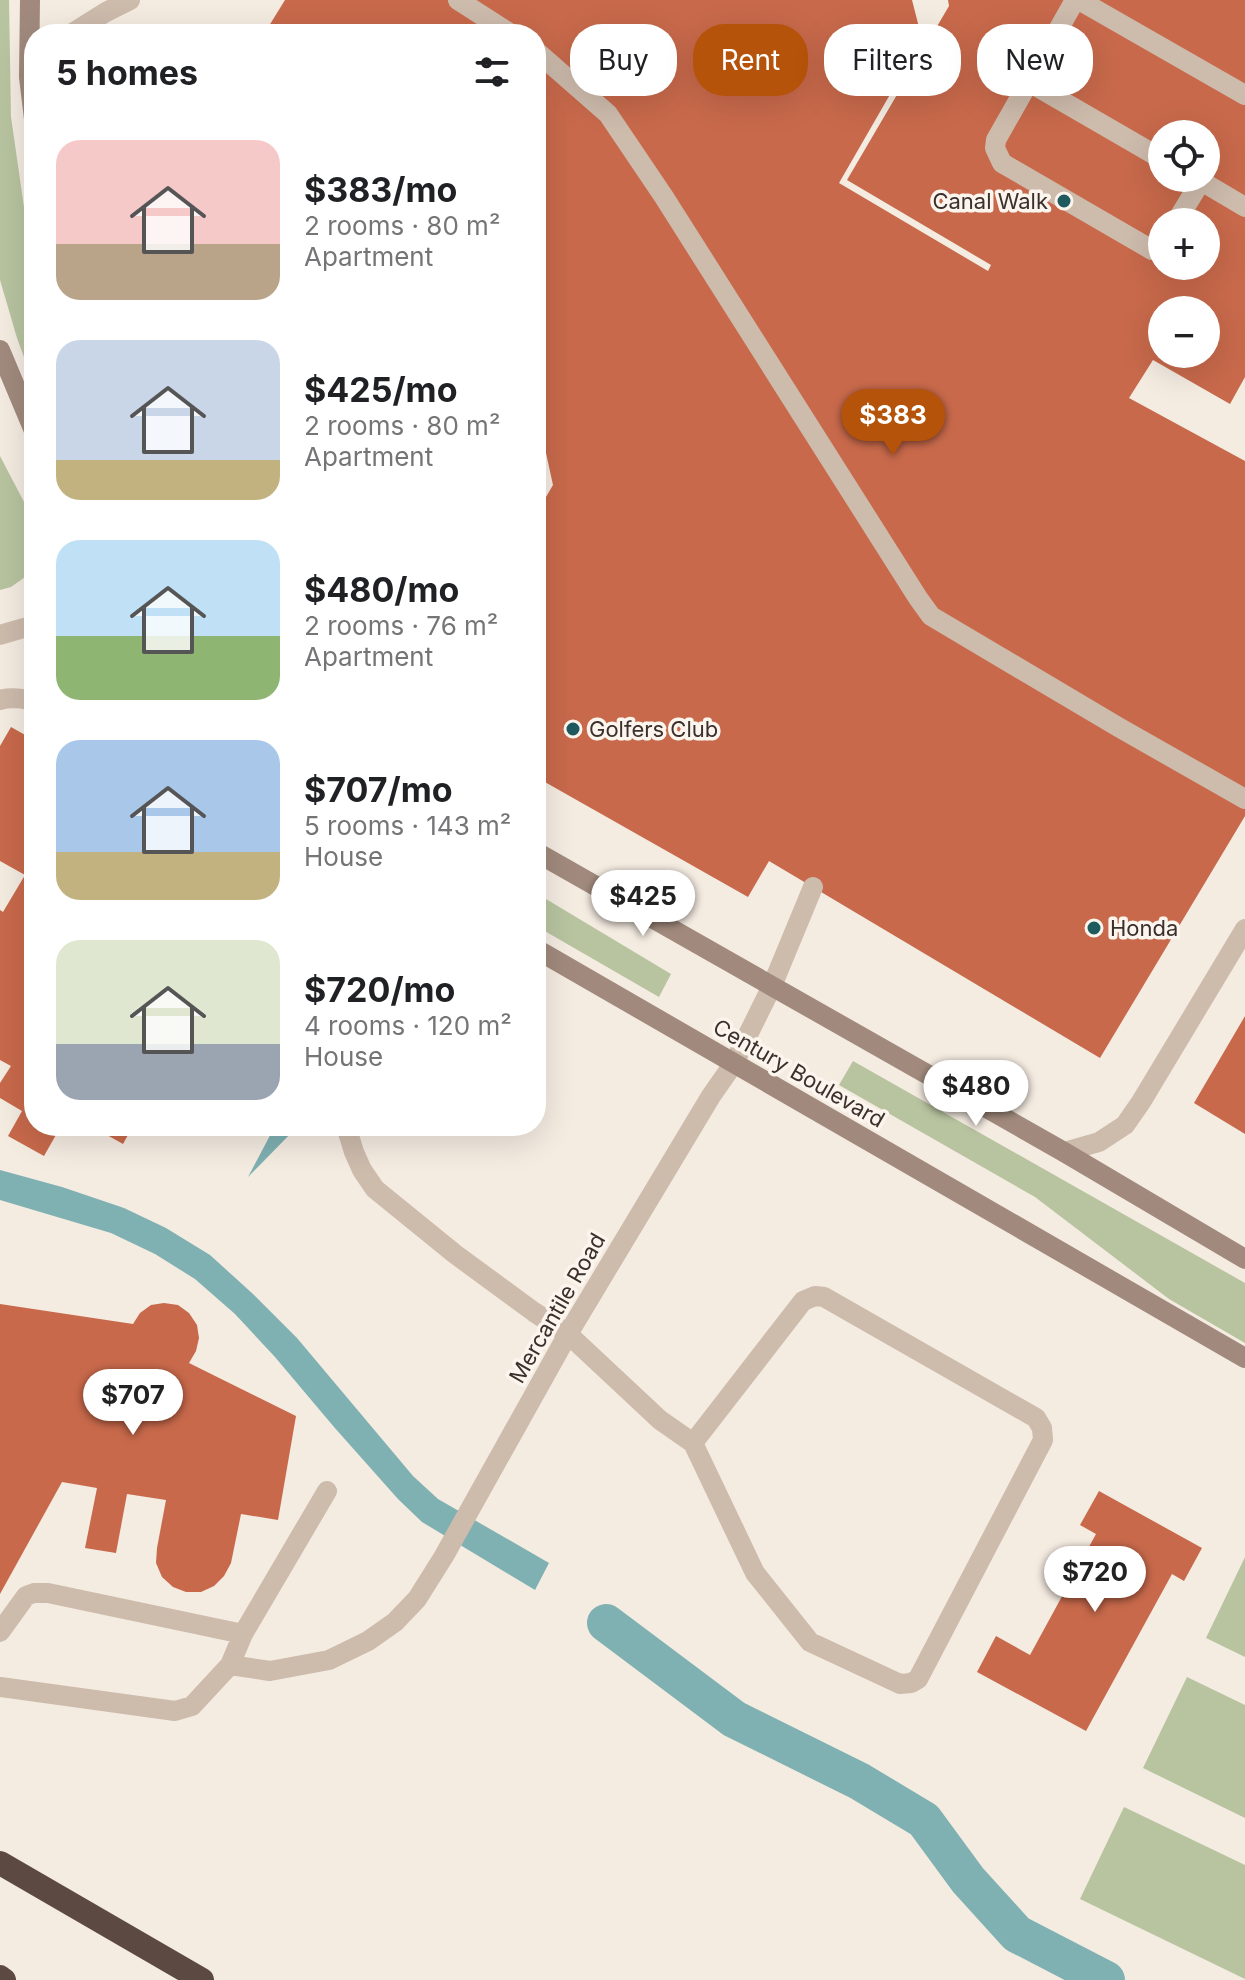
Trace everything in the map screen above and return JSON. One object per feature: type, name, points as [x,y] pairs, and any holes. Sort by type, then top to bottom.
[{"type":"highway","points":[[0,1863],[202,1980]]},
{"type":"main road","points":[[30,0],[31,24]]},
{"type":"main road","points":[[0,350],[24,407]]},
{"type":"main road","points":[[546,858],[1064,1152],[1245,1259]]},
{"type":"main road","name":"Century Boulevard","points":[[546,955],[1245,1358]]},
{"type":"lane","points":[[87,24],[130,0]]},
{"type":"lane","points":[[458,0],[495,24]]},
{"type":"lane","points":[[1063,24],[1077,0],[1245,95]]},
{"type":"lane","points":[[546,60],[608,114],[931,616],[1245,799]]},
{"type":"lane","points":[[1021,96],[996,140],[995,148],[1002,163],[1148,248]]},
{"type":"lane","points":[[1053,96],[1148,151]]},
{"type":"lane","points":[[1219,192],[1245,207]]},
{"type":"lane","points":[[0,635],[24,628]]},
{"type":"lane","points":[[0,700],[24,700]]},
{"type":"lane","name":"Mercantile Road","points":[[230,1665],[270,1671],[329,1660],[368,1641],[395,1622],[417,1599],[568,1334],[734,1063],[772,986],[813,887]]},
{"type":"lane","points":[[1064,1152],[1099,1142],[1125,1125],[1245,929]]},
{"type":"lane","points":[[350,1136],[362,1170],[375,1189],[455,1254],[568,1334],[660,1420],[693,1443],[755,1573],[810,1642],[900,1684],[918,1679],[1044,1434],[1036,1418],[824,1297],[815,1296],[803,1301],[693,1443]]},
{"type":"lane","points":[[0,1687],[175,1711],[192,1706],[230,1665],[243,1634],[327,1491]]},
{"type":"lane","points":[[3,1623],[28,1594],[48,1593],[243,1634]]},
{"type":"green space","points":[[0,0],[9,0],[11,117],[24,207],[24,357],[0,280]]},
{"type":"green space","points":[[0,456],[24,502],[24,578],[0,590]]},
{"type":"green space","points":[[546,899],[671,974],[659,997],[546,932]]},
{"type":"green space","points":[[853,1061],[1245,1283],[1245,1343],[1169,1299],[1035,1197],[839,1085]]},
{"type":"green space","points":[[1245,1557],[1245,1657],[1206,1638]]},
{"type":"green space","points":[[1187,1677],[1245,1705],[1245,1818],[1143,1768]]},
{"type":"green space","points":[[1124,1807],[1245,1865],[1245,1979],[1080,1899]]},
{"type":"water","points":[[270,1136],[288,1136],[248,1177]]},
{"type":"water","points":[[0,1170],[124,1208],[166,1228],[210,1255],[297,1338],[413,1476],[438,1499],[549,1563],[535,1590],[422,1522],[398,1499],[235,1314],[195,1279],[155,1254],[111,1233],[0,1200]]},
{"type":"building","points":[[285,0],[912,0],[918,24],[824,24],[824,96],[889,96],[839,183],[988,271],[991,265],[847,180],[896,96],[961,96],[961,24],[938,24],[949,6],[948,0],[1245,0],[1245,377],[1230,404],[1167,368],[1220,368],[1220,296],[1148,296],[1148,368],[1129,398],[1245,461],[1245,816],[1100,1058],[769,861],[748,897],[546,783],[546,497],[553,485],[546,453],[546,24],[270,24]]},
{"type":"building","points":[[11,727],[24,734],[24,874],[0,861],[0,746]]},
{"type":"building","points":[[24,877],[24,1136],[55,1136],[44,1156],[8,1136],[22,1111],[0,1098],[0,1083],[11,1066],[0,1060],[0,910],[3,912]]},
{"type":"building","points":[[1245,1016],[1245,1134],[1194,1103]]},
{"type":"building","points":[[109,1136],[127,1136],[123,1144]]},
{"type":"building","points":[[0,1304],[133,1324],[140,1313],[151,1305],[178,1305],[189,1313],[197,1325],[199,1338],[189,1363],[296,1416],[278,1520],[241,1514],[231,1563],[224,1576],[214,1586],[201,1592],[186,1592],[173,1587],[162,1577],[156,1563],[166,1500],[127,1494],[116,1553],[85,1548],[97,1488],[62,1482],[0,1594]]},
{"type":"building","points":[[1099,1491],[1202,1548],[1184,1581],[1172,1574],[1086,1731],[977,1672],[996,1636],[1030,1655],[1096,1534],[1080,1525]]},
{"type":"waterway","points":[[606,1623],[734,1719],[859,1781],[924,1820],[968,1880],[1017,1934],[1106,1980]]},
{"type":"place","name":"Canal Walk","points":[[1064,201]]},
{"type":"place","name":"Golfers Club","points":[[573,729]]},
{"type":"place","name":"Honda","points":[[1094,928]]}]
